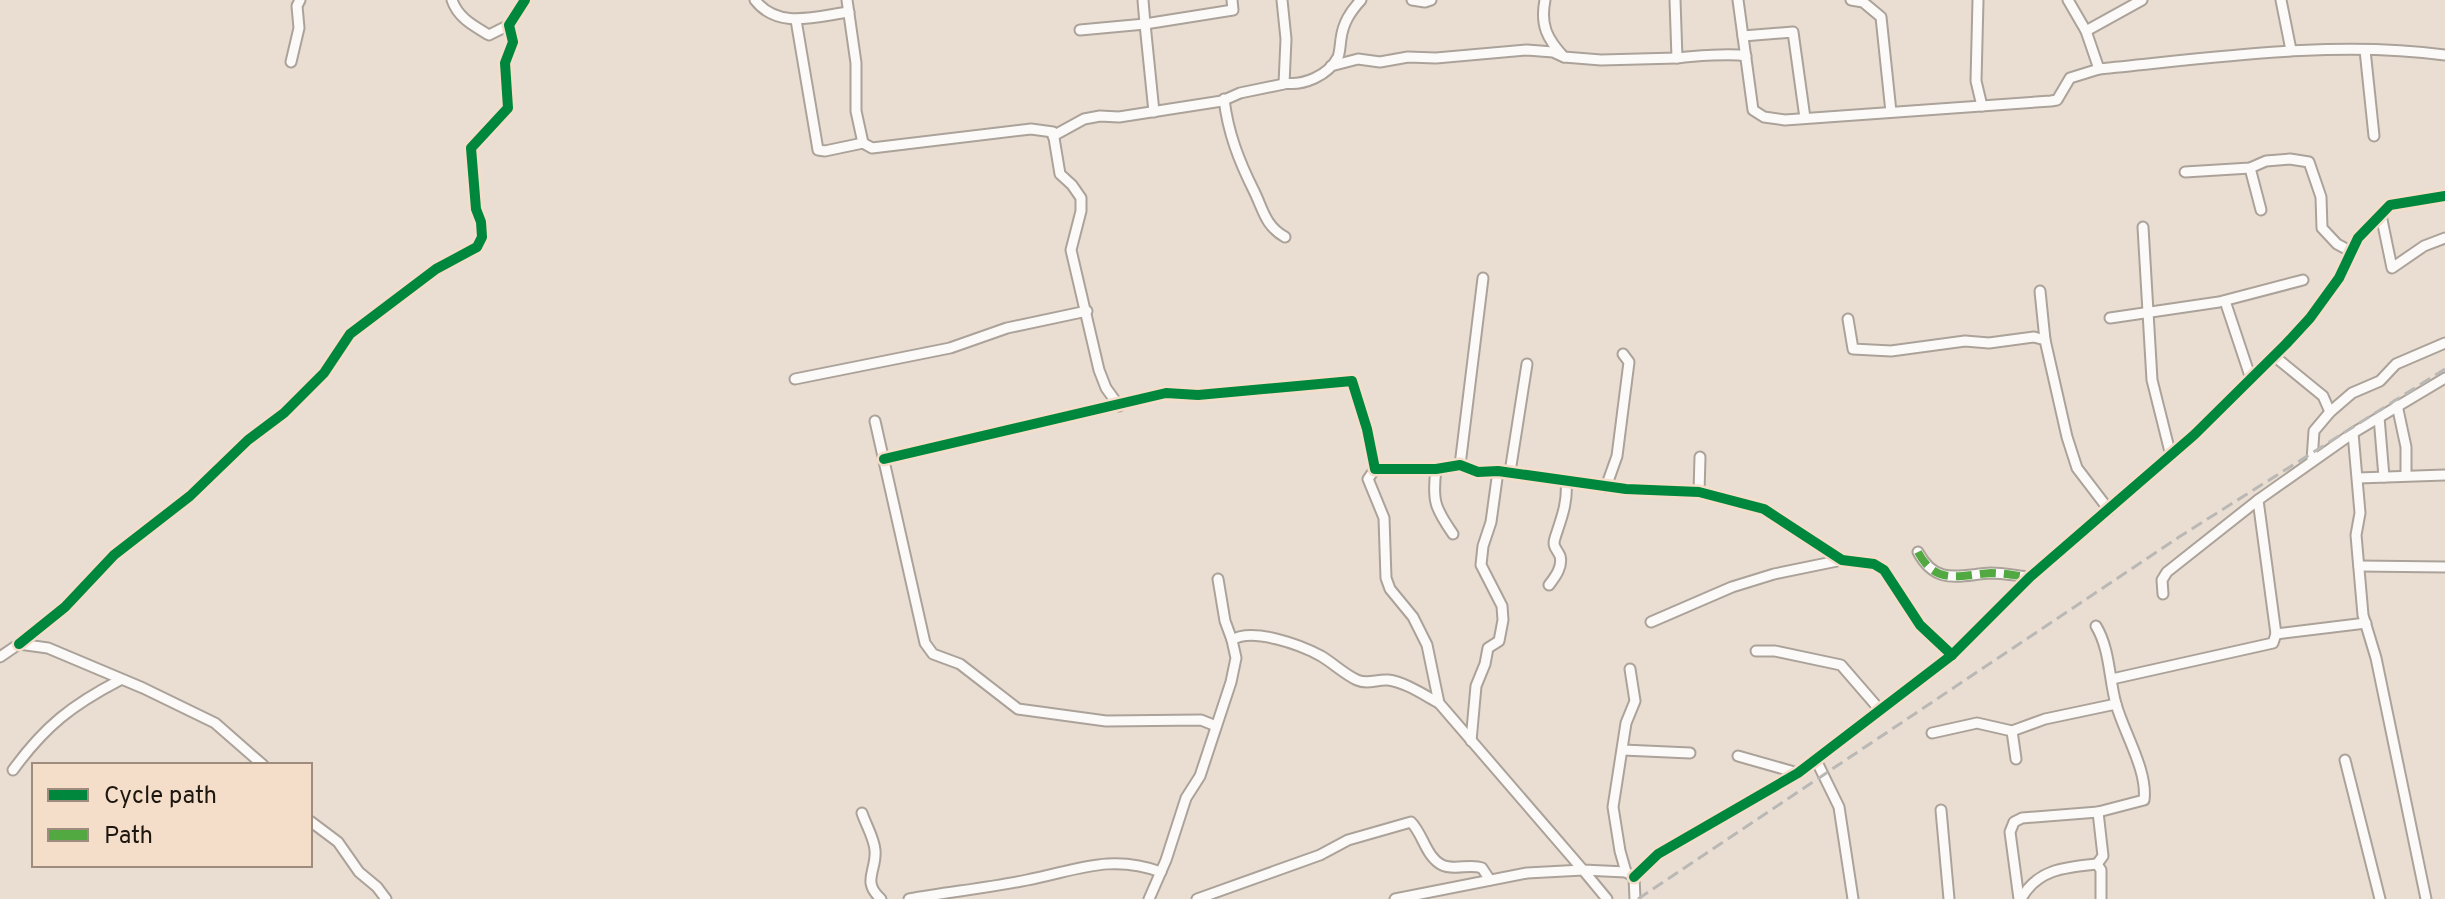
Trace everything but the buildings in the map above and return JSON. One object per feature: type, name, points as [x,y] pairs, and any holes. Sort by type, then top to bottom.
[{"type":"street","points":[[291,62],[299,28],[297,6],[300,0]]},
{"type":"street","points":[[452,0],[455,10],[489,35],[509,25],[525,0]]},
{"type":"street","points":[[755,0],[759,6],[777,16],[796,20],[849,12]]},
{"type":"street","points":[[847,0],[856,63],[856,111],[863,143]]},
{"type":"street","points":[[1143,0],[1154,112]]},
{"type":"street","points":[[1080,30],[1145,24],[1233,10],[1232,0]]},
{"type":"street","points":[[1282,0],[1286,39],[1284,83]]},
{"type":"street","points":[[1331,66],[1339,56],[1346,19],[1361,0]]},
{"type":"street","points":[[1412,0],[1431,0]]},
{"type":"street","points":[[1545,0],[1543,22],[1546,34],[1564,57]]},
{"type":"street","points":[[1675,0],[1677,58]]},
{"type":"street","points":[[1738,0],[1753,110],[1764,117],[1775,118],[2057,100],[2070,78],[2099,69],[2291,50],[2401,49],[2445,55]]},
{"type":"street","points":[[1851,0],[1863,2],[1881,17],[1891,112]]},
{"type":"street","points":[[1978,0],[1976,81],[1982,106]]},
{"type":"street","points":[[2068,0],[2086,31],[2099,69]]},
{"type":"street","points":[[2086,31],[2142,0]]},
{"type":"street","points":[[2281,0],[2291,50]]},
{"type":"street","points":[[796,20],[818,150],[863,143],[872,148],[1031,129],[1053,132],[1060,174],[1081,198],[1081,211],[1071,250],[1099,370],[1106,388],[1119,406]]},
{"type":"street","points":[[0,657],[65,607],[114,555],[190,496],[248,440],[284,413],[324,373],[350,334],[436,269],[477,247],[482,237],[476,209],[471,148],[508,108],[505,63],[513,42],[509,25]]},
{"type":"street","points":[[1743,36],[1793,32],[1805,118]]},
{"type":"street","points":[[1053,136],[1084,119],[1154,112],[1224,99],[1284,83],[1295,85],[1331,66],[1358,59],[1380,62],[1408,57],[1436,58],[1527,50],[1601,60],[1746,56]]},
{"type":"street","points":[[2365,50],[2374,136]]},
{"type":"street","points":[[1224,99],[1227,120],[1244,174],[1255,192],[1263,217],[1285,237]]},
{"type":"street","points":[[2185,172],[2250,168],[2266,161],[2290,159],[2309,162],[2321,197],[2322,228],[2337,244],[2352,252]]},
{"type":"street","points":[[2250,168],[2261,210]]},
{"type":"street","points":[[1395,899],[1543,871],[1630,874],[1658,854],[1798,773],[1952,655],[2030,577],[2171,456],[2274,356],[2317,308],[2339,278],[2358,238],[2390,205],[2445,196]]},
{"type":"street","points":[[2381,215],[2392,268],[2424,246],[2445,238]]},
{"type":"street","points":[[2143,227],[2152,380],[2171,456]]},
{"type":"street","points":[[1460,465],[1483,278]]},
{"type":"street","points":[[2110,318],[2225,301],[2303,280]]},
{"type":"street","points":[[2040,291],[2045,340],[2067,437],[2077,468],[2109,510]]},
{"type":"street","points":[[2225,301],[2251,379]]},
{"type":"street","points":[[795,379],[950,348],[1007,328],[1087,311]]},
{"type":"street","points":[[1848,319],[1853,349],[1891,351],[1965,341],[1989,343],[2034,337],[2045,340]]},
{"type":"street","points":[[2312,460],[2314,431],[2330,412],[2352,393],[2380,381],[2396,364],[2445,343]]},
{"type":"street","points":[[1606,487],[1617,456],[1629,362],[1623,354]]},
{"type":"street","points":[[2274,356],[2323,396],[2330,412]]},
{"type":"street","points":[[1510,472],[1527,364]]},
{"type":"street","points":[[2163,594],[2162,580],[2167,572],[2258,500],[2353,433],[2445,378]]},
{"type":"street","points":[[884,459],[1166,393],[1198,395],[1352,381],[1375,469],[1368,479],[1384,518],[1386,578],[1390,589],[1413,617],[1427,645],[1439,703]]},
{"type":"street","points":[[2397,405],[2406,447],[2406,475]]},
{"type":"street","points":[[2379,417],[2384,477]]},
{"type":"street","points":[[875,421],[925,643],[933,654],[960,664],[1018,709],[1106,721],[1201,720],[1216,726]]},
{"type":"street","points":[[2353,433],[2360,513],[2356,535],[2366,623],[2426,899]]},
{"type":"street","points":[[1699,492],[1700,457]]},
{"type":"street","points":[[1375,469],[1436,469],[1460,465],[1478,472],[1510,472],[1606,487],[1699,492],[1764,509],[1842,560]]},
{"type":"street","points":[[1436,469],[1433,495],[1438,511],[1453,534]]},
{"type":"street","points":[[1471,741],[1476,686],[1488,648],[1499,641],[1503,620],[1502,606],[1481,565],[1498,471]]},
{"type":"street","points":[[2358,478],[2445,475]]},
{"type":"street","points":[[1549,585],[1559,571],[1560,556],[1554,548],[1567,495],[1566,482]]},
{"type":"street","points":[[2112,679],[2273,643],[2276,634],[2258,500]]},
{"type":"street","points":[[1918,552],[1933,572],[1946,576],[1994,573],[2030,577]]},
{"type":"street","points":[[1651,622],[1732,587],[1774,574],[1842,560],[1874,564],[1884,570],[1920,625],[1952,655]]},
{"type":"street","points":[[2359,566],[2445,567]]},
{"type":"street","points":[[1149,899],[1186,798],[1200,776],[1236,658],[1225,621],[1218,579]]},
{"type":"street","points":[[2276,634],[2366,623]]},
{"type":"street","points":[[2020,899],[2010,832],[2014,822],[2022,818],[2098,812],[2144,800],[2145,791],[2137,761],[2116,704],[2096,626]]},
{"type":"street","points":[[1232,640],[1238,636],[1253,635],[1298,644],[1357,680],[1366,683],[1389,680],[1439,703],[1583,870],[1600,897]]},
{"type":"street","points":[[19,644],[48,648],[143,688],[215,723],[261,763]]},
{"type":"street","points":[[1756,651],[1775,651],[1841,665],[1880,710]]},
{"type":"street","points":[[1630,669],[1635,701],[1626,723],[1613,807],[1620,851],[1630,874],[1635,899]]},
{"type":"street","points":[[13,770],[42,733],[78,702],[120,680]]},
{"type":"street","points":[[1932,733],[1977,723],[2012,731],[2045,719],[2116,704]]},
{"type":"street","points":[[2012,731],[2016,759]]},
{"type":"street","points":[[1623,750],[1690,753]]},
{"type":"street","points":[[1738,756],[1798,773]]},
{"type":"street","points":[[1816,760],[1839,807],[1853,899]]},
{"type":"street","points":[[2345,760],[2380,899]]},
{"type":"street","points":[[1941,810],[1949,899]]},
{"type":"street","points":[[2020,899],[2028,887],[2044,874],[2067,867],[2097,864],[2103,856],[2098,812]]},
{"type":"street","points":[[862,813],[875,846],[870,880],[872,890],[881,899]]},
{"type":"street","points":[[312,822],[338,842],[359,872],[386,899]]},
{"type":"street","points":[[1197,899],[1320,855],[1348,840],[1411,822],[1431,855],[1443,866],[1475,865],[1482,868],[1490,880]]},
{"type":"street","points":[[909,899],[1030,879],[1086,864],[1131,865],[1161,872]]},
{"type":"street","points":[[2097,864],[2101,870],[2101,899]]},
{"type":"railway","points":[[1638,899],[2179,537],[2445,369]]},
{"type":"marked path","points":[[1918,552],[1932,570],[1949,576],[1996,573],[2030,577]]},
{"type":"cycle path","points":[[19,644],[65,607],[114,555],[190,496],[248,440],[284,413],[324,373],[350,334],[436,269],[477,247],[482,237],[476,209],[471,148],[508,108],[505,63],[513,42],[509,25],[525,0]]},
{"type":"cycle path","points":[[1634,877],[1658,854],[1798,773],[1952,655],[2030,577],[2194,435],[2286,344],[2310,318],[2339,278],[2358,238],[2390,205],[2445,196]]},
{"type":"cycle path","points":[[884,459],[1166,393],[1198,395],[1352,381],[1375,469],[1436,469],[1460,465],[1478,472],[1498,471],[1626,489],[1699,492],[1764,509],[1842,560],[1874,564],[1884,570],[1920,625],[1952,655]]}]
